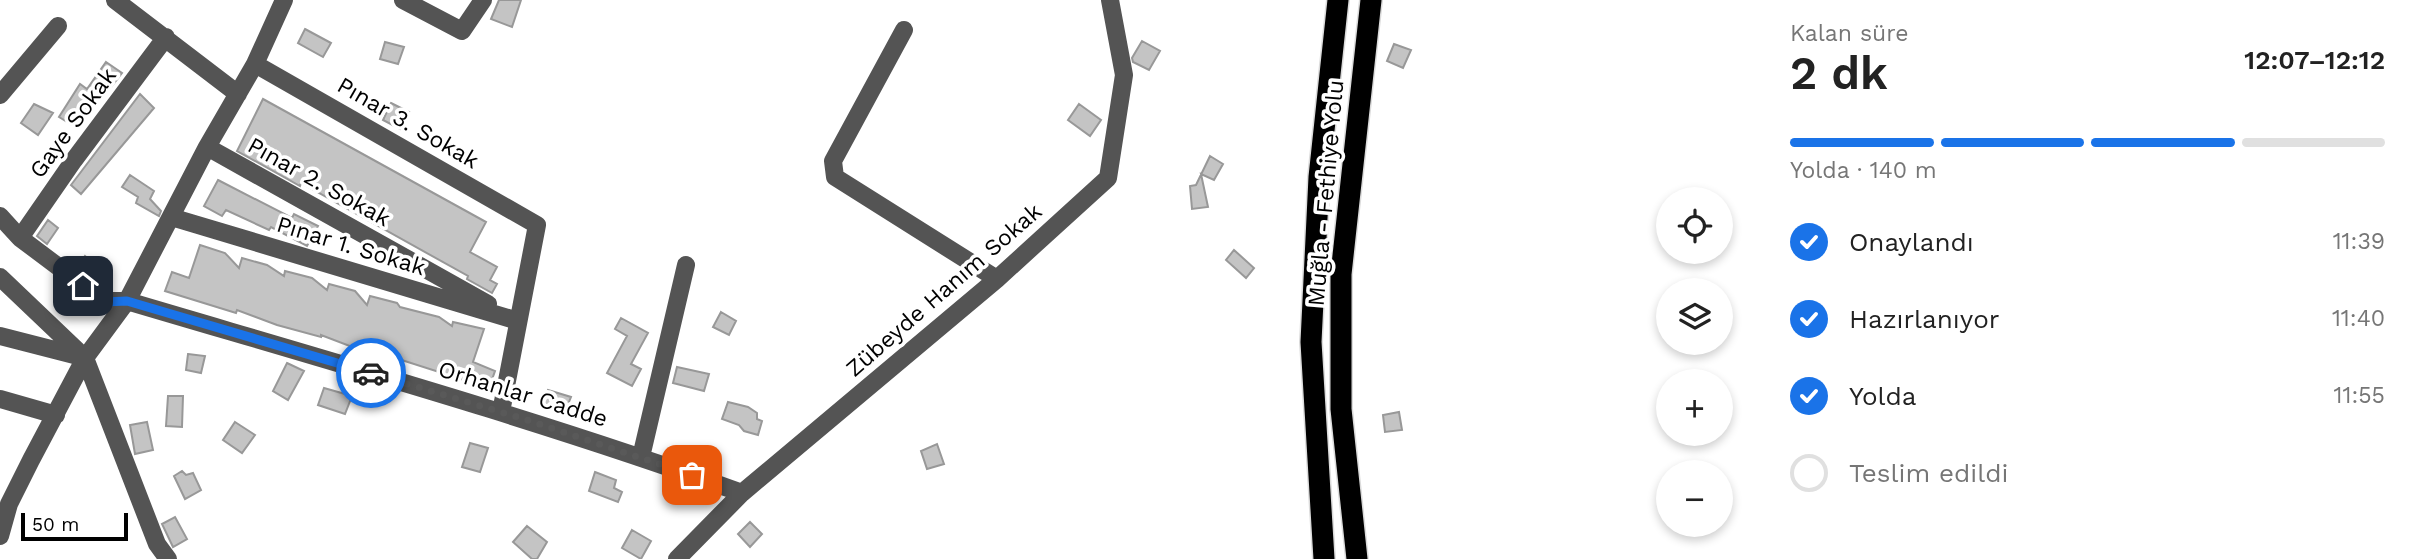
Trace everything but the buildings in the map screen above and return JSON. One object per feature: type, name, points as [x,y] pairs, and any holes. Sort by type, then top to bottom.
[{"type":"highway","name":"Muğla - Fethiye Yolu","points":[[1324,559],[1311,342],[1319,177],[1338,0]]},
{"type":"highway","name":"Muğla - Fethiye Yolu","points":[[1357,559],[1341,409],[1341,274],[1371,0]]},
{"type":"street","points":[[116,0],[238,94]]},
{"type":"street","points":[[0,536],[5,502],[56,415],[85,358],[127,301],[207,147],[255,64],[284,0]]},
{"type":"street","points":[[402,0],[462,31],[483,0]]},
{"type":"street","name":"Zübeyde Hanım Sokak","points":[[677,559],[742,493],[998,279],[1108,178],[1124,75],[1110,0]]},
{"type":"street","points":[[0,95],[58,26]]},
{"type":"street","points":[[904,30],[833,161],[835,177],[998,279]]},
{"type":"street","name":"Gaye Sokak","points":[[20,238],[74,160],[166,37]]},
{"type":"street","name":"Pınar 3. Sokak","points":[[255,64],[537,225],[518,321]]},
{"type":"street","name":"Pınar 2. Sokak","points":[[207,147],[518,321]]},
{"type":"street","name":"Orhanlar Cadde","points":[[0,216],[20,238],[104,302],[127,301],[501,412],[642,457],[742,493]]},
{"type":"street","name":"Pınar 1. Sokak","points":[[170,217],[518,321]]},
{"type":"street","points":[[642,457],[686,265]]},
{"type":"street","points":[[0,277],[85,358],[157,544],[168,559]]},
{"type":"street","points":[[501,412],[518,321]]},
{"type":"street","points":[[0,336],[85,358]]},
{"type":"street","points":[[0,399],[56,415]]},
{"type":"way so far","points":[[371,373],[524,419],[692,475]]},
{"type":"route","points":[[83,286],[104,302],[127,301],[371,373]]}]
